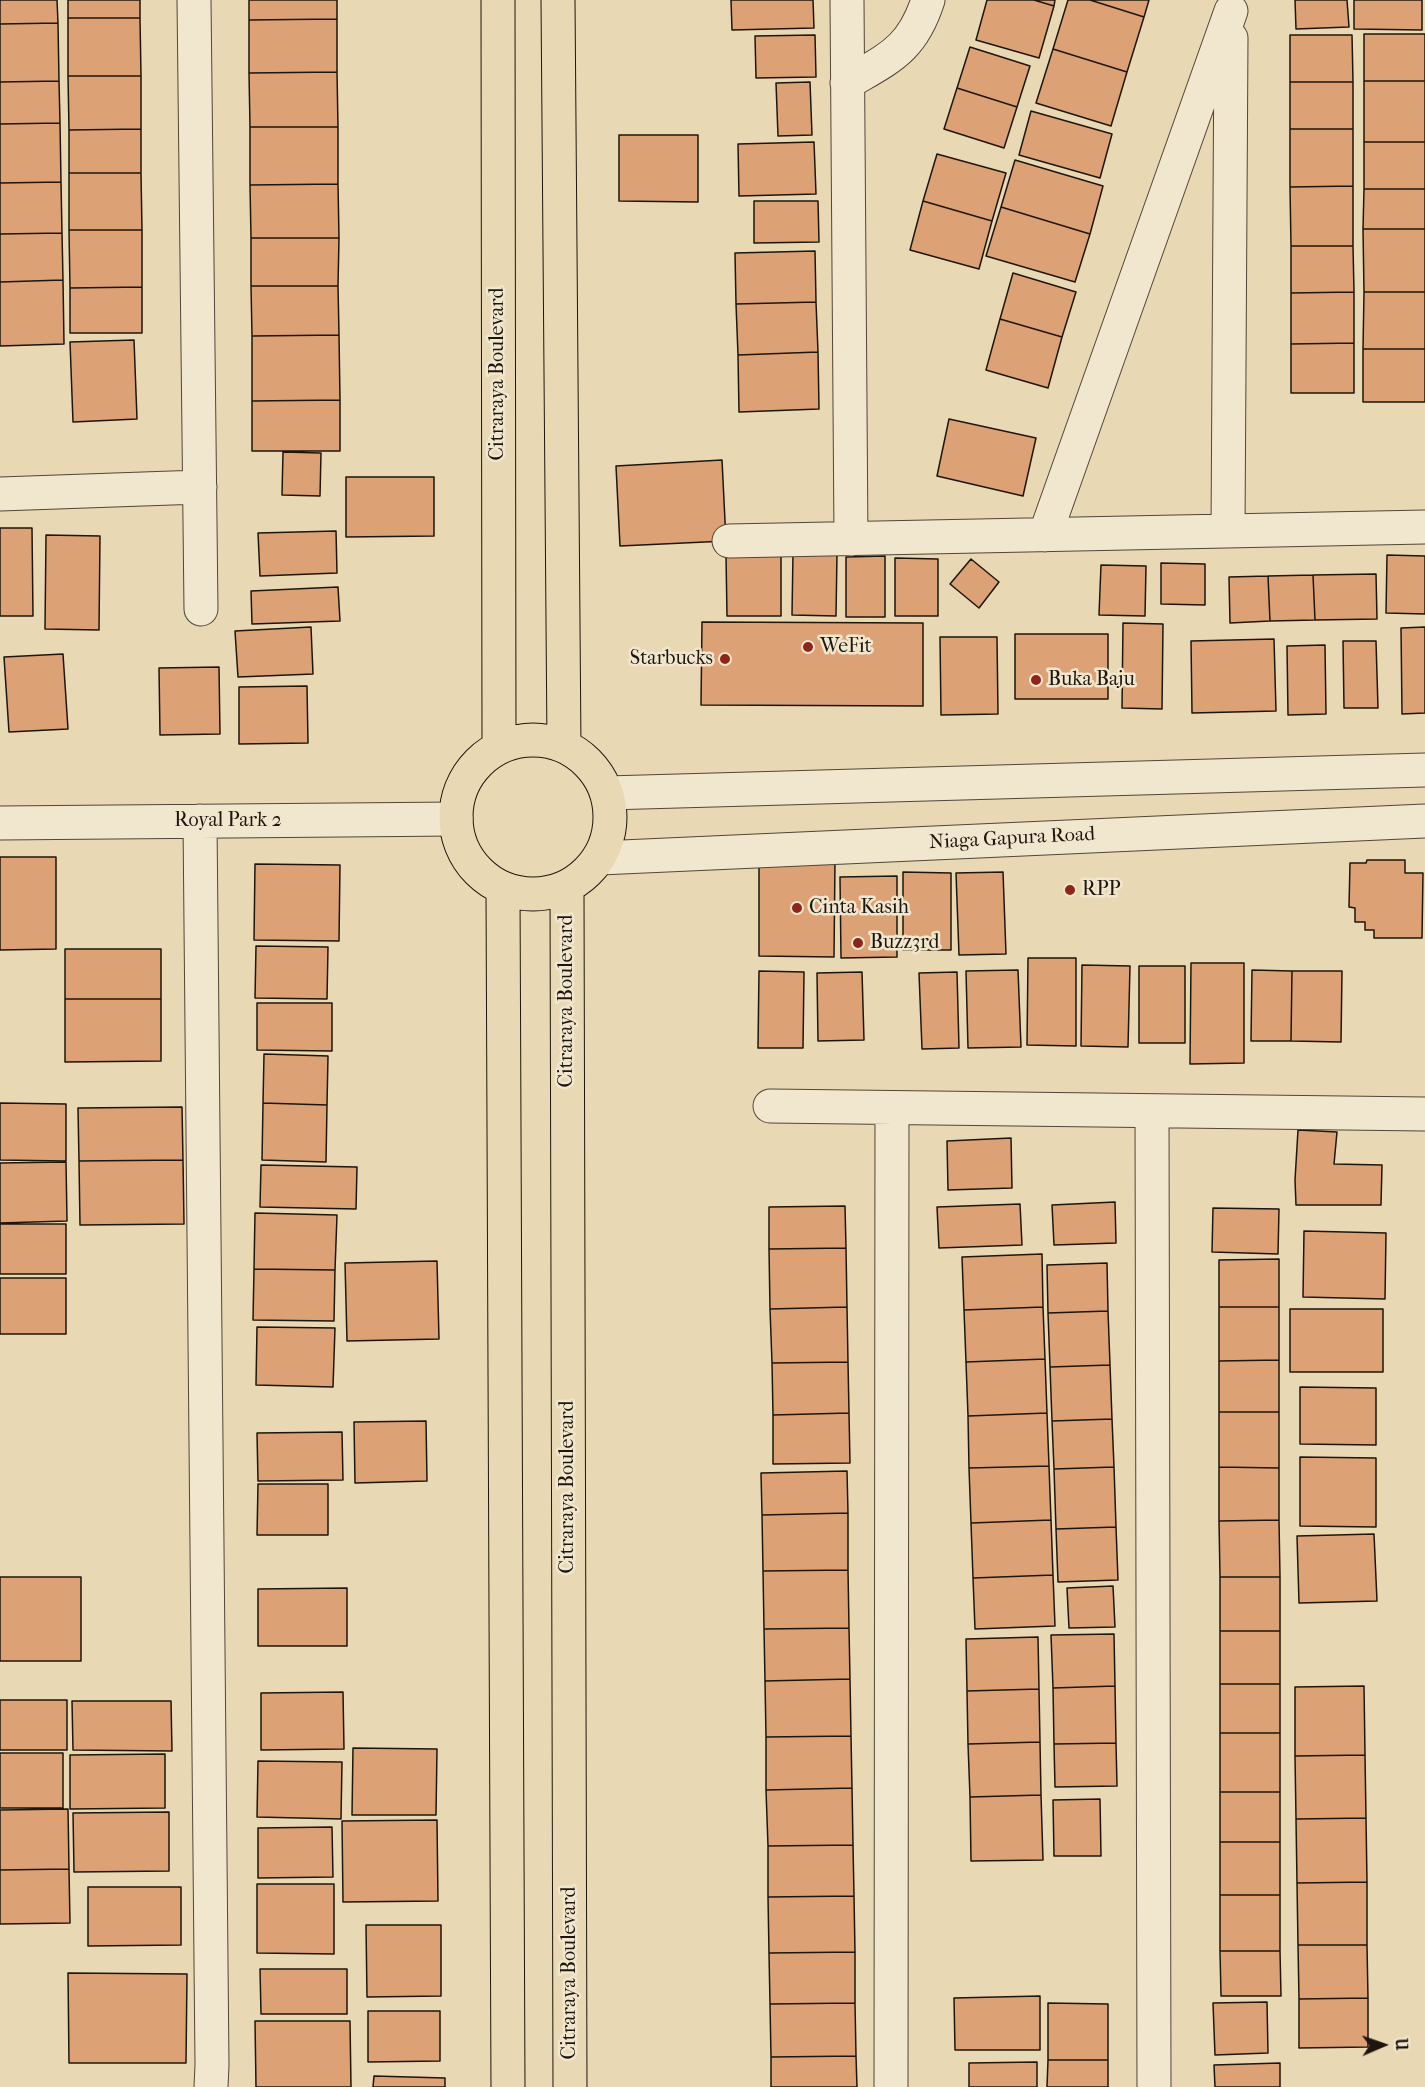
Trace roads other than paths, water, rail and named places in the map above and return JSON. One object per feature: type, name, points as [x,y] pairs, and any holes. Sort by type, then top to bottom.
[{"type":"main road","name":"Citraraya Boulevard","points":[[498,0],[499,747]]},
{"type":"main road","points":[[558,0],[564,746]]},
{"type":"main road","points":[[542,740],[564,746],[590,765],[597,773],[607,793],[610,815],[608,838],[600,858],[585,875],[567,888],[546,894],[524,895],[503,889],[484,878],[469,861],[459,841],[456,819],[458,797],[467,777],[481,760],[499,747],[520,741],[542,740]]},
{"type":"main road","name":"Citraraya Boulevard","points":[[567,888],[570,2087]]},
{"type":"main road","points":[[503,889],[508,2087]]},
{"type":"street","points":[[194,0],[201,609]]},
{"type":"street","points":[[847,0],[851,539]]},
{"type":"street","points":[[847,83],[898,53],[916,30],[928,0]]},
{"type":"street","points":[[1228,531],[1231,6]]},
{"type":"street","points":[[1045,535],[1231,6]]},
{"type":"street","points":[[0,494],[200,487]]},
{"type":"street","points":[[729,541],[1425,527]]},
{"type":"street","points":[[607,793],[1425,770]]},
{"type":"street","name":"Royal Park 2","points":[[0,823],[456,819]]},
{"type":"street","points":[[200,821],[211,2087]]},
{"type":"street","name":"Niaga Gapura Road","points":[[600,858],[1425,821]]},
{"type":"street","points":[[770,1106],[1425,1114]]},
{"type":"street","points":[[891,2087],[892,1108]]},
{"type":"street","points":[[1152,1111],[1154,2087]]},
{"type":"place","name":"WeFit","points":[[808,647]]},
{"type":"place","name":"Starbucks","points":[[725,659]]},
{"type":"place","name":"Buka Baju","points":[[1036,680]]},
{"type":"place","name":"RPP","points":[[1070,890]]},
{"type":"place","name":"Cinta Kasih","points":[[797,908]]},
{"type":"place","name":"Buzz3rd","points":[[858,943]]}]
